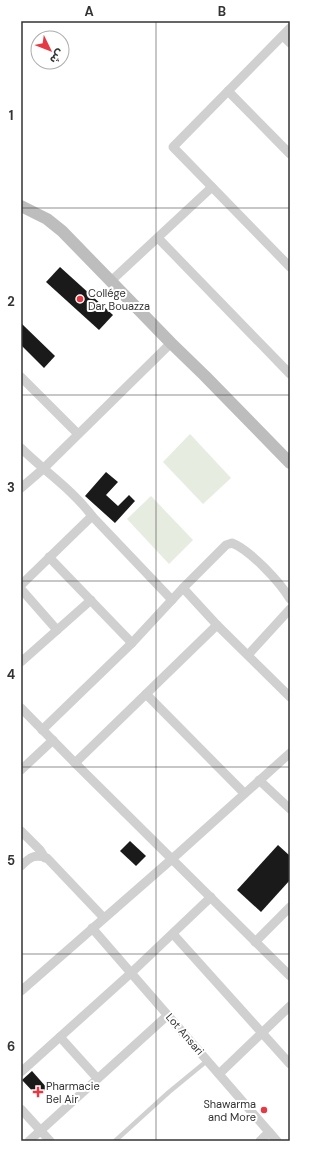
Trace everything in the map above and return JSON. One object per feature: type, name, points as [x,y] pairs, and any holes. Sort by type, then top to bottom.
[{"type":"street","points":[[290,28],[173,147],[290,267]]},
{"type":"street","points":[[283,36],[290,43]]},
{"type":"street","points":[[228,91],[290,154]]},
{"type":"street","points":[[111,281],[212,187]]},
{"type":"street","points":[[21,206],[47,219],[62,231],[290,463]]},
{"type":"street","points":[[158,238],[290,374]]},
{"type":"street","points":[[21,488],[43,469],[171,343]]},
{"type":"street","points":[[21,377],[78,434]]},
{"type":"street","points":[[21,448],[73,495],[172,600]]},
{"type":"street","points":[[21,585],[92,516]]},
{"type":"street","points":[[42,730],[132,642],[226,545],[232,543],[245,549],[264,567],[290,599]]},
{"type":"street","points":[[49,557],[132,642]]},
{"type":"street","points":[[183,588],[290,696]]},
{"type":"street","points":[[21,589],[57,630]]},
{"type":"street","points":[[21,662],[91,600]]},
{"type":"street","points":[[248,655],[290,609]]},
{"type":"street","points":[[75,763],[218,625]]},
{"type":"street","points":[[146,694],[244,793]]},
{"type":"street","points":[[21,708],[290,976]]},
{"type":"street","points":[[21,770],[53,740]]},
{"type":"street","points":[[21,991],[290,753]]},
{"type":"street","points":[[259,780],[290,809]]},
{"type":"street","points":[[21,831],[40,850],[45,858],[52,863],[104,918]]},
{"type":"street","points":[[21,866],[32,857],[36,856],[45,858]]},
{"type":"street","points":[[21,1072],[131,973],[211,897]]},
{"type":"street","points":[[255,942],[290,907]]},
{"type":"street","name":"Lot Ansari","points":[[92,928],[277,1141]]},
{"type":"street","points":[[173,934],[290,1064]]},
{"type":"street","points":[[220,1074],[290,1006]]},
{"type":"street","points":[[29,1141],[168,1015]]},
{"type":"street","points":[[60,1038],[97,1078]]},
{"type":"street","points":[[21,1109],[50,1141]]},
{"type":"street","points":[[260,1141],[269,1132]]},
{"type":"lane","points":[[115,1141],[169,1092],[208,1060]]},
{"type":"shaded area","points":[[190,434],[231,478],[203,504],[163,462]]},
{"type":"shaded area","points":[[151,496],[193,540],[169,564],[127,519]]},
{"type":"building","name":"Collége Dar Bouazza","points":[[60,267],[113,315],[99,330],[46,282]]},
{"type":"building","points":[[21,323],[55,356],[44,368],[21,345]]},
{"type":"building","points":[[106,472],[118,482],[106,495],[118,506],[129,495],[135,501],[115,523],[85,496]]},
{"type":"building","points":[[130,841],[146,856],[136,866],[120,851]]},
{"type":"building","points":[[278,845],[290,856],[290,880],[261,912],[237,890]]},
{"type":"building","points":[[32,1071],[47,1088],[38,1097],[22,1080]]},
{"type":"place","name":"Collége Dar Bouazza","points":[[80,299]]},
{"type":"place","name":"Pharmacie Bel Air","points":[[38,1092]]},
{"type":"place","name":"Shawarma and More","points":[[264,1110]]}]
